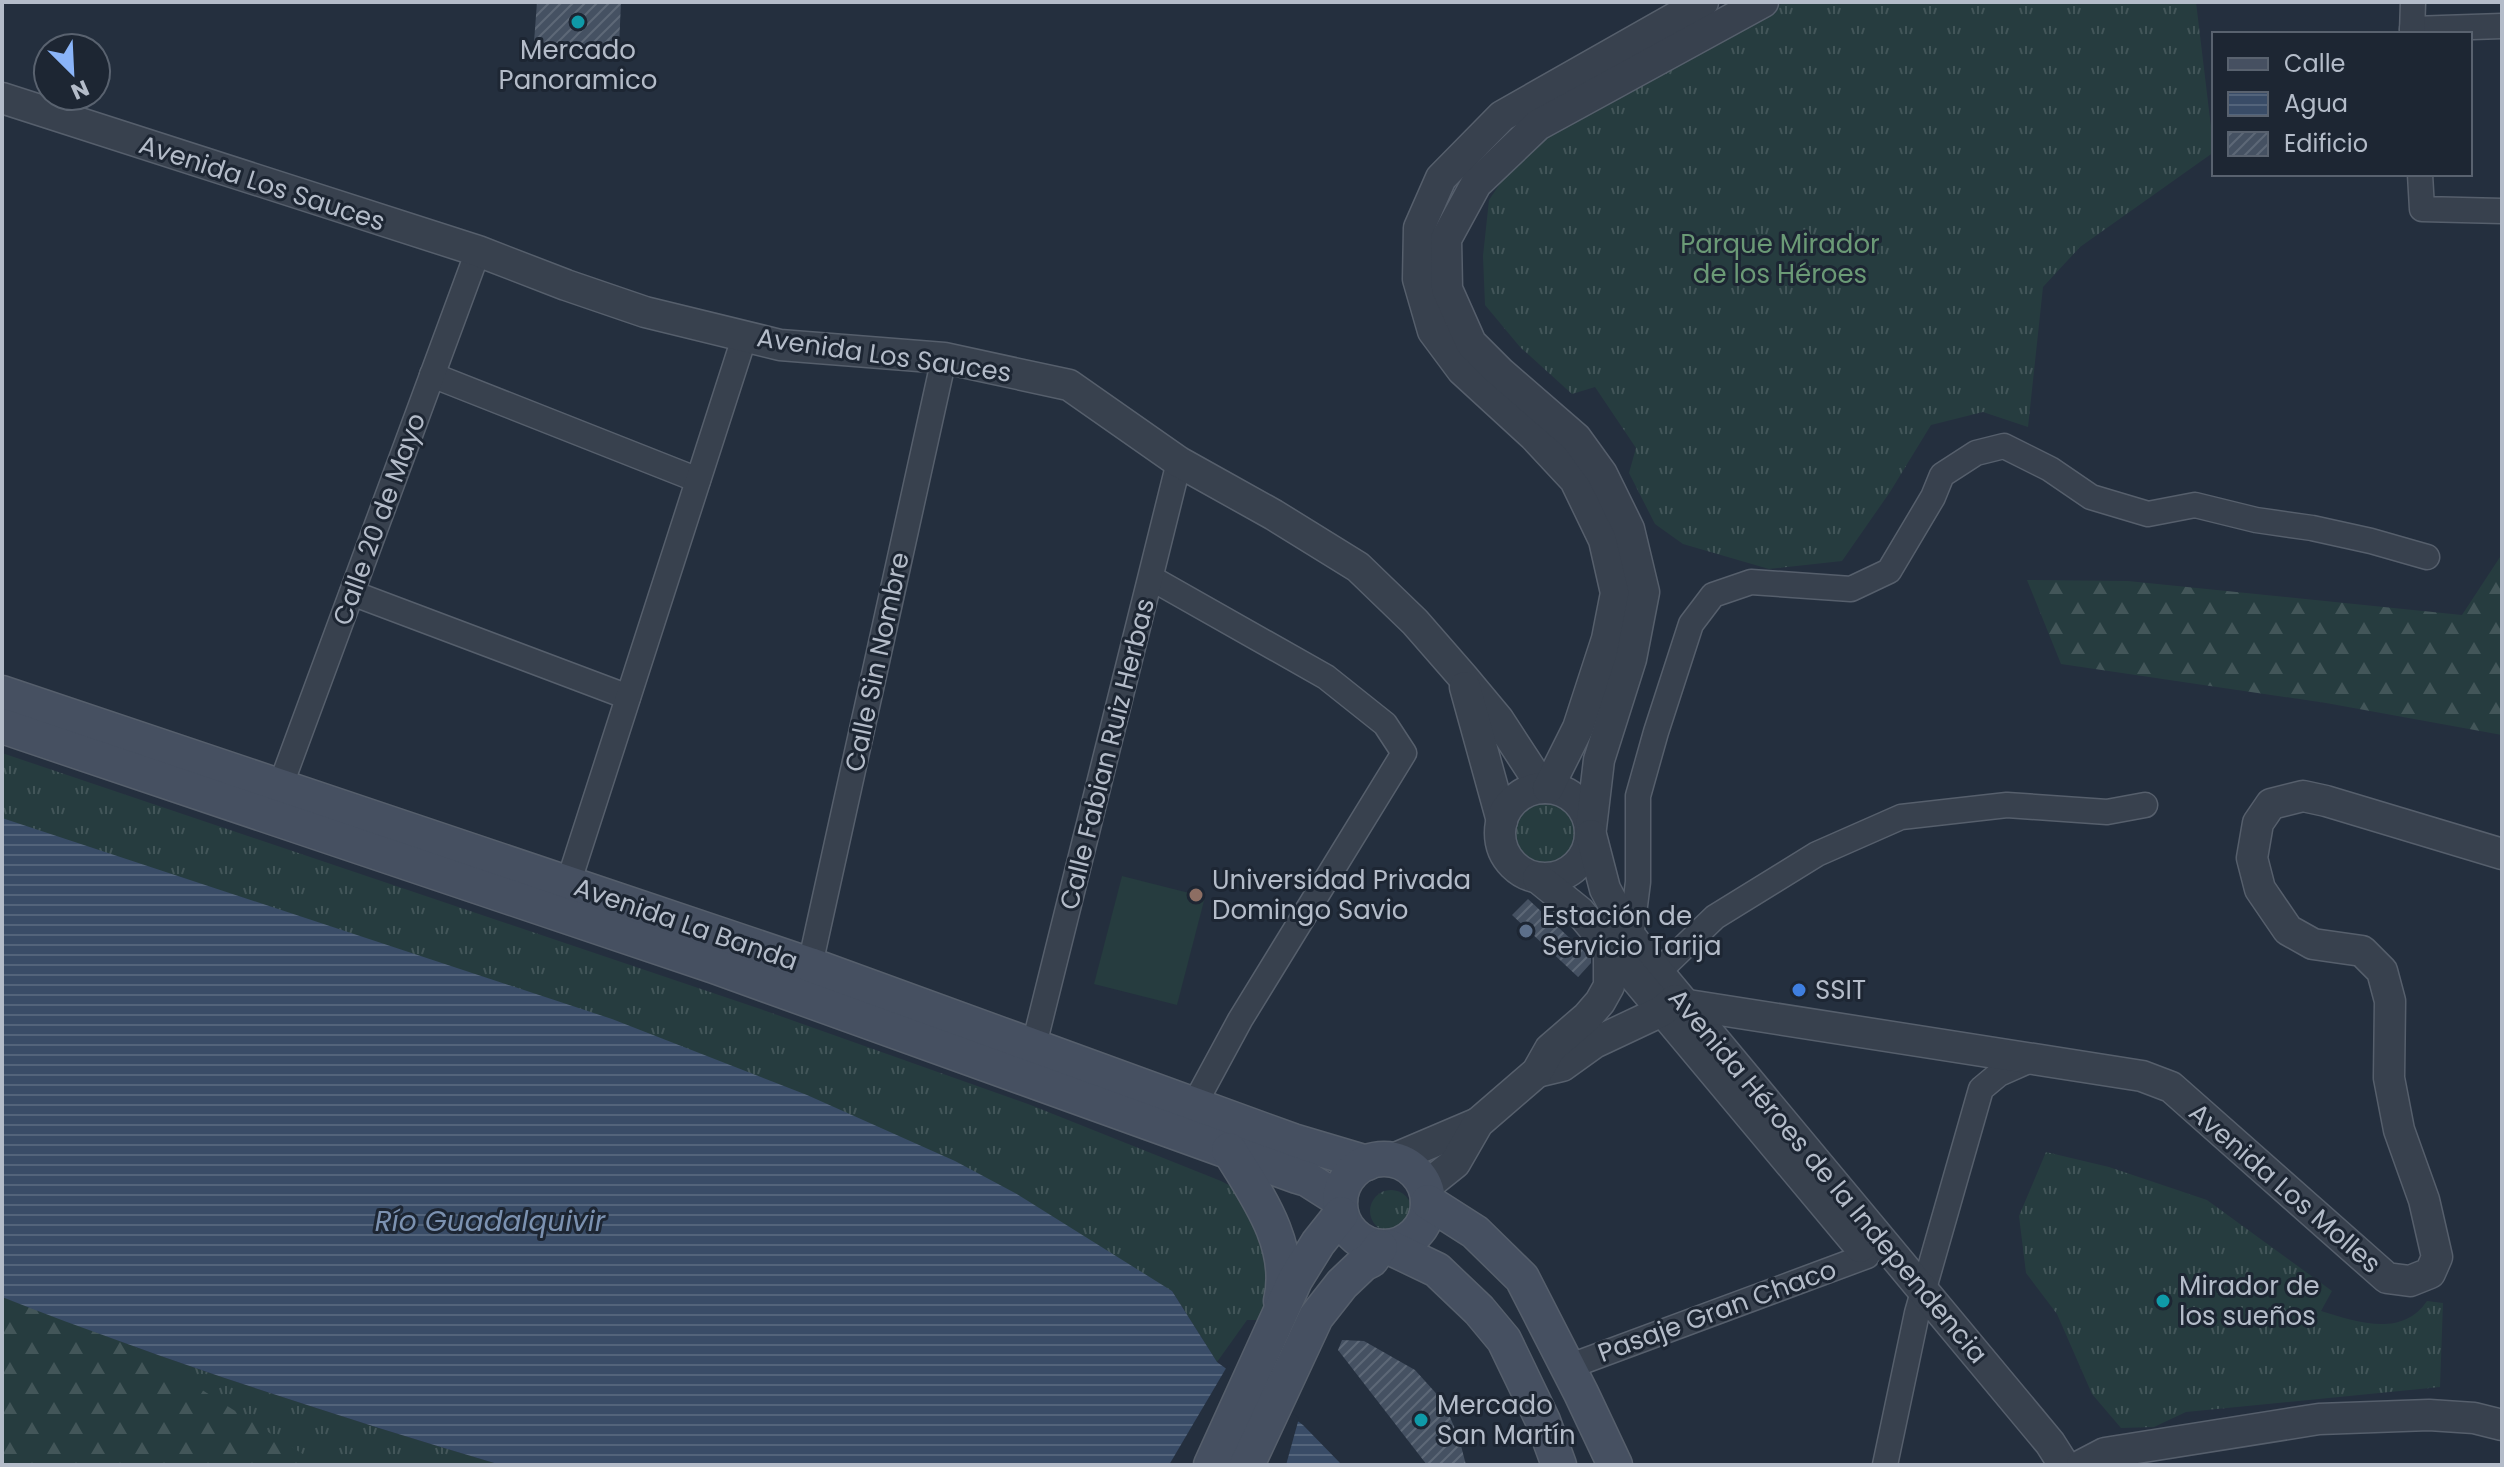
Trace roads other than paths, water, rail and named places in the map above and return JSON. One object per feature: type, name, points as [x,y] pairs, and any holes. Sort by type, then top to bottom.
[{"type":"main road","name":"Avenida La Banda","points":[[2,693],[810,965],[1293,1141],[1379,1161]]},
{"type":"main road","name":"Avenida La Banda","points":[[2,726],[714,966],[1229,1150],[1307,1179],[1340,1207]]},
{"type":"main road","points":[[1229,1150],[1262,1204],[1283,1266],[1283,1292],[1275,1327],[1270,1377],[1247,1465]]},
{"type":"main road","points":[[1275,1327],[1295,1280],[1340,1207],[1348,1178],[1379,1161],[1412,1169],[1427,1195],[1475,1232],[1522,1278],[1615,1465]]},
{"type":"main road","points":[[1211,1465],[1270,1377],[1342,1284],[1384,1247],[1413,1237],[1426,1215],[1427,1195]]},
{"type":"main road","points":[[1340,1207],[1347,1228],[1357,1238],[1437,1270],[1479,1310],[1504,1340],[1543,1421],[1559,1465]]},
{"type":"street","points":[[1546,788],[1578,728],[1607,639],[1616,593],[1604,540],[1575,480],[1534,436],[1462,370],[1433,331],[1418,279],[1419,228],[1441,178],[1502,116],[1703,2]]},
{"type":"street","name":"Avenida Héroes de la Independencia","points":[[1763,2],[1538,125],[1476,184],[1446,239],[1447,289],[1471,343],[1576,438],[1602,474],[1629,529],[1644,592],[1631,659],[1599,760],[1591,832],[1620,942],[1676,1004],[2040,1451],[2057,1465]]},
{"type":"street","points":[[2413,2],[2412,32],[2502,26]]},
{"type":"street","name":"Avenida Los Sauces","points":[[2,98],[478,251],[645,312],[780,345],[944,358],[1069,385],[1179,462],[1358,567],[1415,622],[1463,677],[1498,719],[1546,788]]},
{"type":"street","points":[[2420,176],[2422,209],[2502,211]]},
{"type":"street","name":"Calle 20 de Mayo","points":[[280,787],[478,251]]},
{"type":"street","points":[[568,884],[745,335]]},
{"type":"street","name":"Calle Sin Nombre","points":[[810,965],[944,358]]},
{"type":"street","points":[[432,375],[698,480]]},
{"type":"street","points":[[1427,1195],[1455,1163],[1478,1123],[1537,1072],[1550,1049],[1587,1017],[1609,986],[1638,882],[1638,796],[1691,624],[1713,595],[1751,582],[1851,589],[1889,571],[1933,497],[1942,475],[1976,453],[2004,446],[2050,469],[2091,497],[2148,514],[2195,505],[2256,520],[2371,541],[2427,557]]},
{"type":"street","name":"Calle Fabian Ruiz Herbas","points":[[1034,1045],[1179,462]]},
{"type":"street","points":[[1151,578],[1326,677],[1385,724],[1404,753],[1240,1020],[1194,1105]]},
{"type":"street","points":[[352,593],[628,697]]},
{"type":"street","name":"Avenida Los Sauces","points":[[1463,677],[1502,821]]},
{"type":"street","points":[[1546,788],[1563,791],[1577,800],[1586,813],[1591,832],[1588,850],[1580,863],[1554,878],[1538,878],[1512,864],[1503,851],[1500,836],[1507,808],[1529,791],[1546,788]]},
{"type":"street","name":"Avenida Los Molles","points":[[1676,1004],[2142,1076],[2171,1087],[2387,1278],[2410,1281],[2430,1273],[2437,1257],[2424,1200],[2399,1130],[2389,1078],[2390,1001],[2382,971],[2362,951],[2313,944],[2288,930],[2260,889],[2252,858],[2258,823],[2271,804],[2303,796],[2502,854]]},
{"type":"street","points":[[1658,972],[1715,917],[1817,854],[1901,817],[2007,805],[2107,812],[2145,805]]},
{"type":"street","name":"Avenida Héroes de la Independencia","points":[[1538,878],[1658,972],[1676,1004],[1867,1256],[1920,1302],[2050,1443],[2064,1465]]},
{"type":"street","points":[[1537,1072],[1562,1066],[1594,1043],[1676,1004]]},
{"type":"street","points":[[1885,1465],[1920,1302],[1981,1089],[1980,1068],[1965,1048]]},
{"type":"street","points":[[1981,1089],[1999,1074],[2035,1058]]},
{"type":"street","points":[[1379,1161],[1478,1123]]},
{"type":"street","name":"Pasaje Gran Chaco","points":[[1568,1367],[1867,1256]]},
{"type":"street","points":[[2082,1465],[2105,1453],[2319,1419],[2429,1415],[2474,1418],[2502,1425]]},
{"type":"street","points":[[2125,1465],[2164,1444]]},
{"type":"water","name":"Río Guadalquivir","points":[[2,818],[612,1019],[807,1095],[955,1161],[1015,1193],[1172,1291],[1217,1362],[1303,1425],[1342,1465],[501,1465],[250,1386],[2,1297]]},
{"type":"place","name":"Mercado Panoramico","points":[[578,22]]},
{"type":"place","name":"Universidad Privada Domingo Savio","points":[[1196,895]]},
{"type":"place","name":"Estación de Servicio Tarija","points":[[1526,931]]},
{"type":"place","name":"SSIT","points":[[1799,990]]},
{"type":"place","name":"Mirador de los sueños","points":[[2163,1301]]},
{"type":"place","name":"Mercado San Martín","points":[[1421,1420]]},
{"type":"park label","name":"Parque Mirador de los Héroes","points":[[1780,259]]}]
